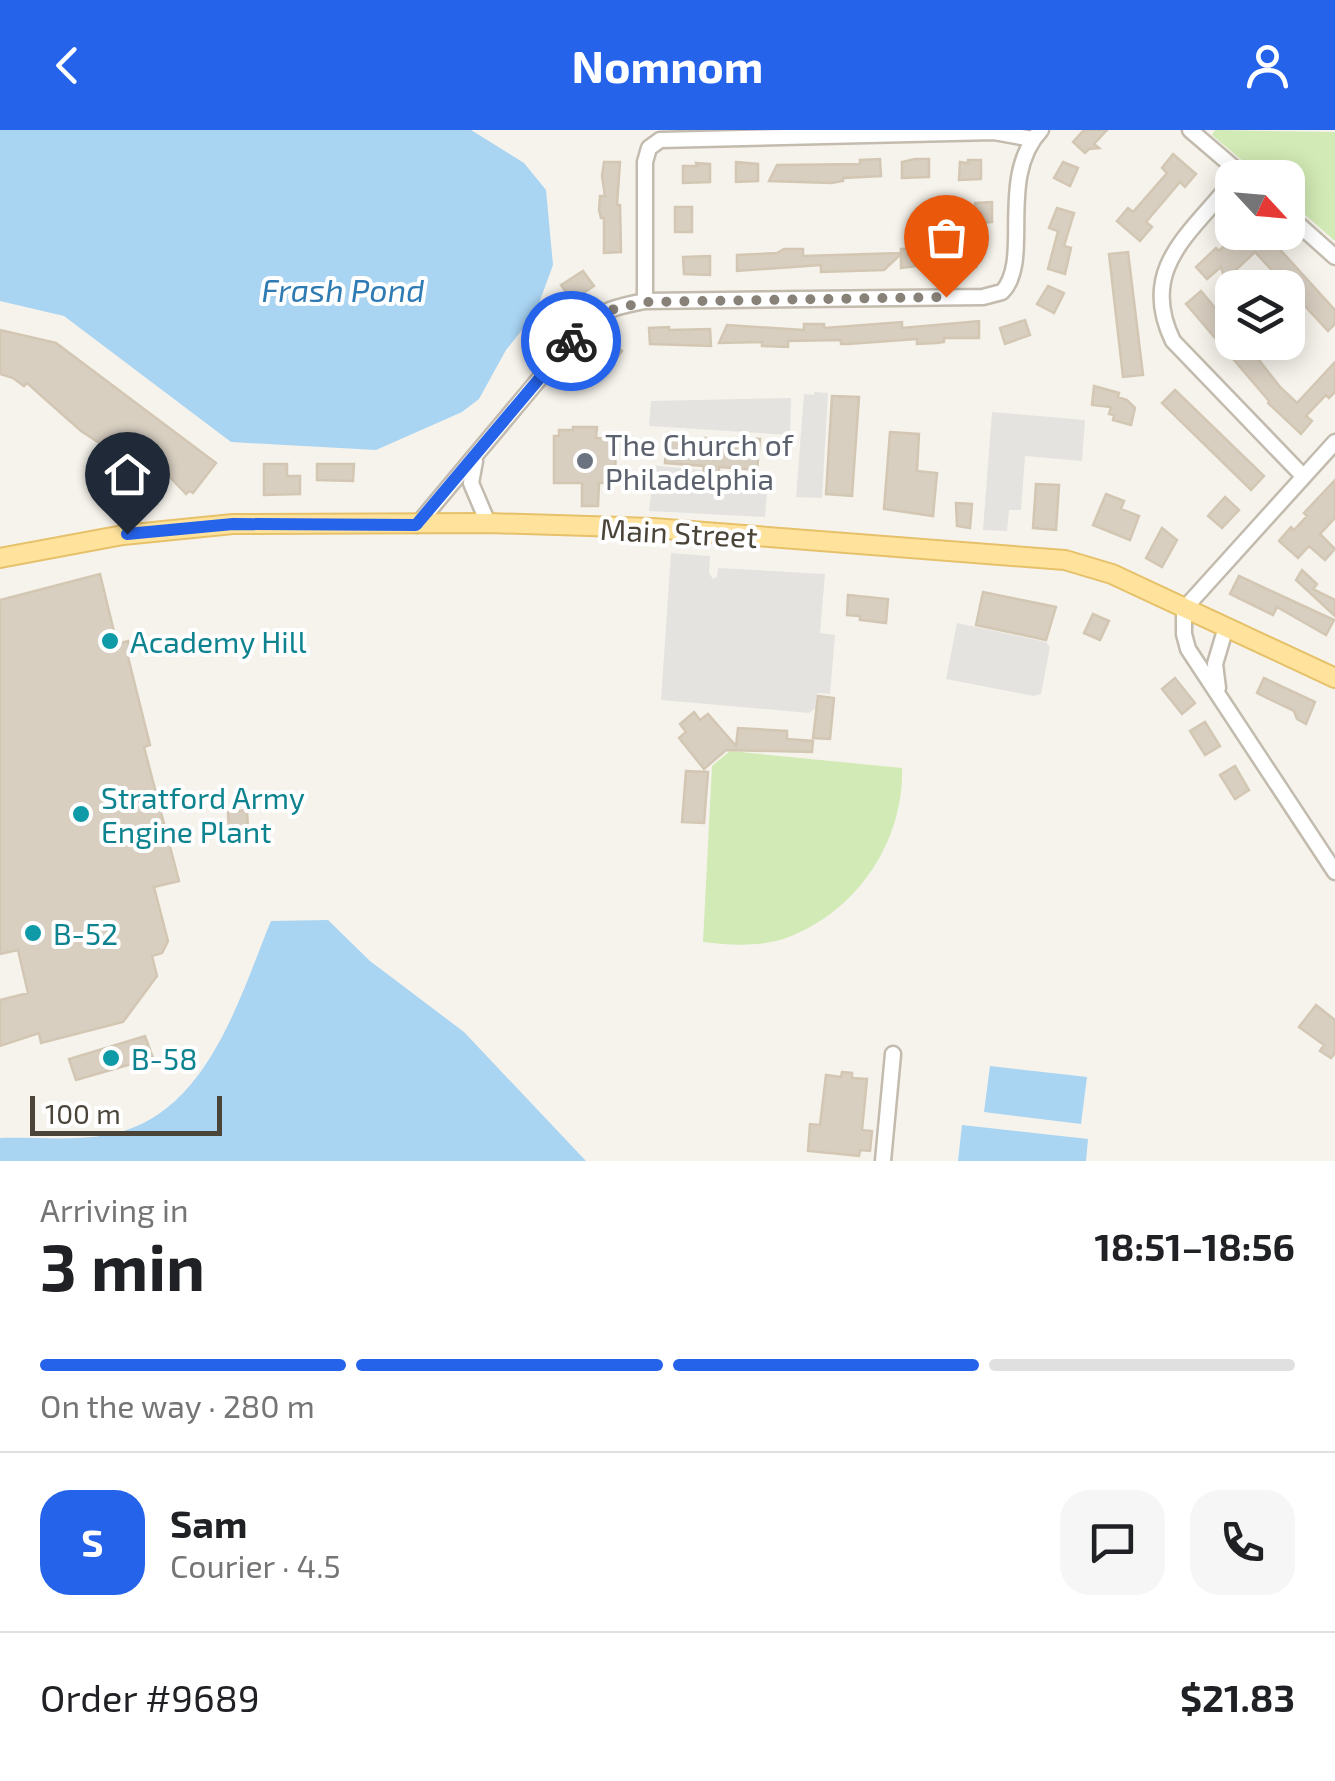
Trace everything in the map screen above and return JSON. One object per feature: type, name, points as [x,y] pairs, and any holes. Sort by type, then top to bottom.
[{"type":"main road","name":"Main Street","points":[[0,558],[123,534],[233,524],[488,523],[651,528],[1065,560],[1112,574],[1335,678]]},
{"type":"street","points":[[1190,130],[1221,160]]},
{"type":"street","points":[[416,525],[593,317],[612,308],[645,302],[996,294],[1006,288],[1013,272],[1017,183],[1022,158],[1037,135],[994,132],[660,140],[649,148],[645,162],[645,302]]},
{"type":"street","points":[[1215,207],[1166,267],[1161,281],[1162,319],[1173,341],[1304,476]]},
{"type":"street","points":[[1305,230],[1335,257]]},
{"type":"street","points":[[1335,442],[1184,608],[1186,643],[1335,872]]},
{"type":"street","points":[[476,455],[471,483],[488,523]]},
{"type":"street","points":[[1218,689],[1215,664],[1226,627]]},
{"type":"street","points":[[883,1161],[893,1054]]},
{"type":"green space","points":[[1215,130],[1335,132],[1335,241],[1305,215],[1305,160],[1242,160],[1212,135]]},
{"type":"green space","points":[[730,751],[902,768],[894,824],[870,874],[831,914],[780,940],[732,945],[703,942],[712,766]]},
{"type":"shaded area","points":[[828,393],[822,498],[796,497],[804,394]]},
{"type":"shaded area","points":[[791,398],[790,435],[649,426],[651,401]]},
{"type":"shaded area","points":[[992,412],[1085,420],[1082,461],[1025,456],[1021,510],[1009,510],[1007,531],[983,530]]},
{"type":"shaded area","points":[[649,465],[701,470],[701,475],[763,472],[767,491],[765,517],[649,511]]},
{"type":"shaded area","points":[[671,553],[710,556],[709,573],[713,579],[718,568],[825,574],[820,633],[835,635],[830,694],[817,693],[816,708],[809,713],[661,700]]},
{"type":"shaded area","points":[[957,623],[1046,642],[1050,647],[1041,694],[1034,696],[946,679]]},
{"type":"water","name":"Frash Pond","points":[[0,130],[471,130],[524,163],[546,190],[553,265],[535,314],[506,350],[479,399],[462,412],[376,450],[231,442],[64,316],[0,301]]},
{"type":"water","points":[[328,920],[370,961],[464,1032],[586,1161],[0,1161],[0,1138],[107,1135],[141,1124],[170,1106],[214,1052],[271,921]]},
{"type":"water","points":[[990,1066],[1087,1077],[1081,1124],[984,1112]]},
{"type":"water","points":[[962,1125],[1088,1139],[1086,1161],[958,1161]]},
{"type":"building","points":[[1084,130],[1107,130],[1094,144],[1099,148],[1085,153],[1073,142]]},
{"type":"building","points":[[1173,154],[1196,174],[1185,187],[1180,182],[1146,222],[1152,227],[1140,241],[1117,221],[1128,208],[1133,212],[1167,173],[1162,168]]},
{"type":"building","points":[[880,159],[881,176],[843,178],[831,183],[769,181],[777,165],[860,164],[860,160]]},
{"type":"building","points":[[929,159],[929,177],[902,178],[902,162]]},
{"type":"building","points":[[981,160],[981,179],[959,180],[960,162]]},
{"type":"building","points":[[604,162],[620,162],[617,205],[621,252],[604,253],[604,218],[599,210],[600,196],[605,196]]},
{"type":"building","points":[[736,162],[758,164],[758,181],[736,182]]},
{"type":"building","points":[[1063,162],[1078,168],[1070,186],[1054,178]]},
{"type":"building","points":[[696,163],[710,164],[710,182],[683,183],[683,166],[697,166]]},
{"type":"building","points":[[992,202],[992,222],[975,223],[975,203]]},
{"type":"building","points":[[675,207],[692,207],[692,232],[675,232]]},
{"type":"building","points":[[1057,208],[1074,213],[1064,246],[1071,248],[1065,274],[1048,269],[1058,231],[1049,228]]},
{"type":"building","points":[[949,248],[976,249],[976,267],[950,266]]},
{"type":"building","points":[[803,249],[803,256],[923,249],[923,265],[901,268],[901,254],[884,270],[821,272],[821,265],[737,271],[737,255],[777,253]]},
{"type":"building","points":[[1215,249],[1280,250],[1299,270],[1272,270],[1255,252],[1236,270],[1221,267],[1207,279],[1196,267]]},
{"type":"building","points":[[1128,252],[1143,375],[1123,377],[1109,254]]},
{"type":"building","points":[[710,256],[710,275],[684,274],[683,257]]},
{"type":"building","points":[[583,271],[594,286],[572,300],[561,285]]},
{"type":"building","points":[[1305,277],[1335,310],[1335,324],[1328,331],[1305,306]]},
{"type":"building","points":[[1048,286],[1064,293],[1054,313],[1037,304]]},
{"type":"building","points":[[1201,291],[1215,308],[1215,338],[1186,304]]},
{"type":"building","points":[[1025,320],[1030,335],[1005,344],[1000,328]]},
{"type":"building","points":[[979,321],[979,338],[944,338],[944,342],[937,343],[917,344],[917,339],[848,344],[841,344],[841,340],[788,341],[788,347],[762,346],[762,342],[719,343],[727,325],[804,330],[804,324],[824,324],[824,328],[902,322],[902,328]]},
{"type":"building","points":[[649,328],[710,329],[711,346],[650,344]]},
{"type":"building","points":[[0,330],[56,343],[216,463],[193,493],[186,494],[164,471],[158,478],[141,466],[136,472],[128,466],[130,463],[81,431],[27,383],[24,386],[0,374]]},
{"type":"building","points":[[607,339],[622,351],[606,372],[593,361]]},
{"type":"building","points":[[1234,360],[1259,360],[1297,403],[1335,362],[1335,392],[1329,398],[1326,395],[1306,416],[1312,421],[1301,434]]},
{"type":"building","points":[[1094,386],[1119,393],[1118,397],[1135,408],[1131,425],[1113,420],[1114,415],[1109,414],[1111,407],[1092,405]]},
{"type":"building","points":[[1175,390],[1264,476],[1251,490],[1162,403]]},
{"type":"building","points":[[832,396],[859,397],[852,496],[826,494]]},
{"type":"building","points":[[597,427],[596,438],[616,439],[615,483],[599,483],[598,506],[582,506],[582,483],[554,483],[554,436],[559,436],[559,430]]},
{"type":"building","points":[[890,432],[919,434],[917,471],[937,473],[933,516],[884,509]]},
{"type":"building","points":[[667,433],[684,434],[683,444],[705,445],[705,438],[722,440],[721,447],[742,448],[743,438],[760,439],[757,470],[719,467],[719,474],[703,473],[704,466],[665,463]]},
{"type":"building","points":[[264,464],[287,464],[287,476],[300,476],[300,494],[264,495]]},
{"type":"building","points":[[317,464],[354,464],[353,481],[317,480]]},
{"type":"building","points":[[1335,480],[1335,518],[1320,534],[1335,549],[1325,560],[1309,546],[1298,558],[1279,541],[1307,516],[1304,513]]},
{"type":"building","points":[[1036,484],[1059,485],[1056,530],[1033,528]]},
{"type":"building","points":[[1106,494],[1124,501],[1121,509],[1139,516],[1130,540],[1093,525]]},
{"type":"building","points":[[1225,497],[1239,510],[1222,528],[1208,516]]},
{"type":"building","points":[[956,503],[972,504],[970,528],[957,526]]},
{"type":"building","points":[[1162,528],[1177,540],[1162,567],[1146,558]]},
{"type":"building","points":[[1302,570],[1317,584],[1313,589],[1335,600],[1335,616],[1296,580]]},
{"type":"building","name":"Stratford Army Engine Plant","points":[[100,574],[117,644],[128,641],[131,652],[127,653],[150,745],[144,747],[179,881],[154,887],[168,941],[162,953],[152,956],[157,976],[123,1022],[41,1043],[39,1033],[0,1046],[0,1000],[28,993],[18,950],[0,954],[0,600]]},
{"type":"building","points":[[1239,576],[1334,620],[1326,635],[1277,607],[1273,615],[1230,594]]},
{"type":"building","points":[[983,592],[1056,607],[1046,640],[976,625]]},
{"type":"building","points":[[848,595],[888,599],[886,623],[847,615]]},
{"type":"building","points":[[1093,614],[1109,621],[1100,640],[1084,633]]},
{"type":"building","points":[[1175,678],[1195,703],[1182,714],[1162,689]]},
{"type":"building","points":[[1264,678],[1315,702],[1306,724],[1297,719],[1294,711],[1257,693]]},
{"type":"building","points":[[818,696],[834,698],[830,739],[813,738]]},
{"type":"building","points":[[694,712],[700,720],[708,714],[736,746],[738,728],[787,731],[787,739],[813,741],[812,752],[726,750],[704,769],[679,738],[686,732],[680,724]]},
{"type":"building","points":[[1205,722],[1220,746],[1205,755],[1190,731]]},
{"type":"building","points":[[1235,766],[1249,790],[1235,799],[1220,775]]},
{"type":"building","points":[[686,771],[708,772],[704,823],[682,822]]},
{"type":"building","points":[[247,810],[248,828],[229,829],[228,812]]},
{"type":"building","points":[[1316,1005],[1335,1020],[1335,1053],[1331,1058],[1320,1051],[1324,1045],[1299,1027]]},
{"type":"building","name":"B-58","points":[[145,1036],[153,1058],[76,1080],[69,1059]]},
{"type":"building","points":[[842,1072],[852,1073],[852,1078],[867,1079],[862,1130],[872,1131],[870,1151],[860,1150],[859,1156],[808,1151],[810,1124],[820,1125],[826,1075],[841,1077]]},
{"type":"way so far","points":[[571,341],[602,312],[645,302],[946,297]]},
{"type":"place","name":"The Church of Philadelphia","points":[[585,461]]},
{"type":"place","name":"Academy Hill","points":[[110,641]]},
{"type":"place","name":"Stratford Army Engine Plant","points":[[81,814]]},
{"type":"place","name":"B-52","points":[[33,933]]},
{"type":"place","name":"B-58","points":[[111,1058]]},
{"type":"route","points":[[127,534],[233,524],[416,525],[571,341]]}]
